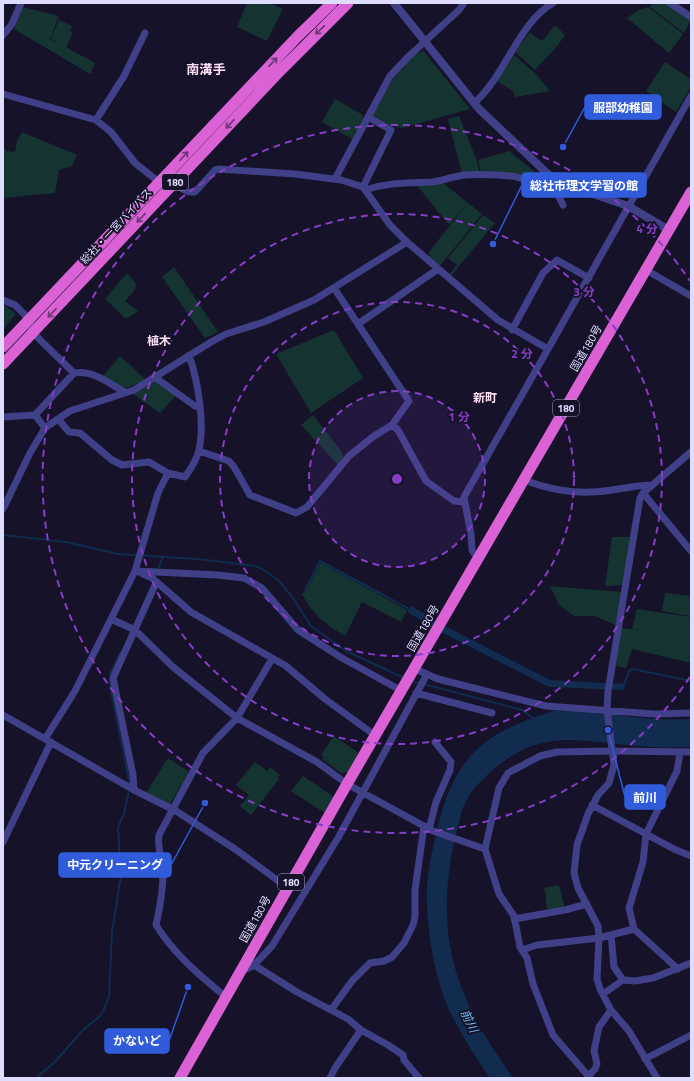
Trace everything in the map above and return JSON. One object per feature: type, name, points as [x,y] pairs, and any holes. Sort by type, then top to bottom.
[{"type":"highway","name":"総社・一宮バイパス","points":[[3,347],[298,36],[332,3]]},
{"type":"highway","name":"総社・一宮バイパス","points":[[3,364],[299,52],[348,3]]},
{"type":"highway","name":"国道180号","points":[[180,1078],[347,784],[404,689],[691,192]]},
{"type":"street","points":[[3,35],[12,24],[21,3]]},
{"type":"street","points":[[394,3],[474,103],[492,123],[553,177],[593,194],[628,206],[669,230]]},
{"type":"street","points":[[335,179],[390,76],[464,3]]},
{"type":"street","points":[[474,103],[486,94],[507,59],[537,17],[543,10],[553,3]]},
{"type":"street","points":[[670,3],[691,17]]},
{"type":"street","points":[[96,120],[124,76],[145,33]]},
{"type":"street","points":[[3,94],[96,120],[111,132],[135,163],[159,182],[174,184],[188,192],[195,192],[215,170],[219,169],[295,174],[350,182],[364,189],[390,225],[407,242],[498,320],[512,330],[548,349]]},
{"type":"street","points":[[478,559],[472,550],[472,534],[464,502],[464,496],[691,96]]},
{"type":"street","points":[[364,189],[391,130],[368,117]]},
{"type":"street","points":[[364,189],[394,182],[433,182],[464,175],[510,176],[539,184],[545,183],[553,177]]},
{"type":"street","points":[[553,177],[553,185],[563,205]]},
{"type":"street","points":[[3,509],[30,453],[45,428],[70,411],[124,392],[134,390],[226,334],[264,322],[314,300],[407,242]]},
{"type":"street","points":[[512,330],[543,273],[558,260],[589,278]]},
{"type":"street","points":[[358,324],[438,269]]},
{"type":"street","points":[[646,270],[691,296]]},
{"type":"street","points":[[199,451],[229,461],[250,495],[296,513],[307,507],[349,456],[374,436],[392,425],[409,401],[334,288]]},
{"type":"street","points":[[3,300],[15,305],[29,320],[33,333],[74,373]]},
{"type":"street","points":[[58,419],[69,432],[80,433],[112,460],[122,465],[149,462],[168,473],[185,477],[199,451],[200,408],[197,382],[190,355]]},
{"type":"street","points":[[3,417],[35,415],[74,373],[83,372],[104,379],[124,392]]},
{"type":"street","points":[[156,378],[200,408]]},
{"type":"street","points":[[35,415],[45,428]]},
{"type":"street","points":[[392,425],[398,430],[426,481],[454,501],[464,502]]},
{"type":"street","points":[[657,1078],[621,1020],[611,1010],[597,979],[599,938],[598,926],[574,873],[574,860],[577,845],[592,805],[598,795],[609,783],[612,776],[614,765],[607,711],[608,691],[640,498],[643,493],[691,452]]},
{"type":"street","points":[[3,842],[48,740],[75,691],[136,569],[158,493],[168,473]]},
{"type":"street","points":[[524,480],[539,486],[571,492],[592,492],[652,485]]},
{"type":"street","points":[[643,493],[691,551]]},
{"type":"street","points":[[136,569],[152,578],[191,612],[286,666],[325,700],[376,736]]},
{"type":"street","points":[[136,569],[244,578],[262,588],[298,630],[342,658],[404,689]]},
{"type":"street","points":[[130,788],[133,775],[113,682],[114,675],[132,629],[156,582]]},
{"type":"street","points":[[111,619],[132,629],[173,667],[237,718],[317,762],[347,784],[429,829],[485,849]]},
{"type":"street","points":[[226,997],[200,976],[178,953],[156,925],[163,871],[158,842],[159,835],[171,809],[203,753],[237,718],[272,659]]},
{"type":"street","points":[[414,671],[426,676],[546,706],[654,714],[691,713]]},
{"type":"street","points":[[242,968],[247,969],[254,965],[272,946],[338,838],[426,676]]},
{"type":"street","points":[[416,692],[492,713]]},
{"type":"street","points":[[3,715],[130,788],[171,809],[216,836],[288,888]]},
{"type":"street","points":[[331,1010],[352,981],[370,963],[384,961],[392,957],[404,943],[413,925],[415,917],[415,890],[429,829],[436,802],[450,770],[451,762],[435,742]]},
{"type":"street","points":[[611,1010],[599,1027],[594,1051],[596,1068],[589,1077],[553,1035],[533,984],[527,958],[522,950],[514,919],[499,894],[485,849],[499,788],[508,773],[540,756],[557,752],[611,749],[680,753],[691,752]]},
{"type":"street","points":[[678,969],[634,929],[629,908],[643,862],[646,834],[677,771],[680,753]]},
{"type":"street","points":[[592,805],[691,856]]},
{"type":"street","points":[[514,919],[565,910],[587,904]]},
{"type":"street","points":[[522,950],[537,945],[599,938],[634,929]]},
{"type":"street","points":[[611,935],[614,967],[623,980]]},
{"type":"street","points":[[603,994],[623,980],[635,981],[653,978],[691,964]]},
{"type":"street","points":[[254,965],[298,992],[348,1019],[361,1030],[388,1044],[403,1055],[404,1060],[419,1078]]},
{"type":"street","points":[[330,1078],[335,1068],[361,1030]]},
{"type":"street","points":[[646,1059],[691,1036]]},
{"type":"green space","points":[[247,3],[269,3],[283,9],[267,41],[237,27]]},
{"type":"green space","points":[[654,3],[665,3],[691,20],[684,33],[650,7]]},
{"type":"green space","points":[[23,7],[59,16],[50,39],[59,44],[51,38],[59,20],[72,26],[70,31],[73,33],[66,47],[95,63],[90,74],[14,29]]},
{"type":"green space","points":[[648,7],[683,34],[669,53],[627,18],[638,10]]},
{"type":"green space","points":[[555,25],[565,35],[535,70],[515,52],[530,32],[540,40],[543,40]]},
{"type":"green space","points":[[423,50],[470,109],[402,128],[389,125],[372,115],[394,77],[406,65],[405,64],[419,51],[420,53]]},
{"type":"green space","points":[[514,55],[535,73],[550,91],[515,97],[513,91],[497,81]]},
{"type":"green space","points":[[665,62],[691,79],[691,87],[676,112],[646,91]]},
{"type":"green space","points":[[335,99],[363,115],[362,117],[364,118],[352,139],[322,122]]},
{"type":"green space","points":[[459,116],[477,161],[480,174],[462,174],[448,119]]},
{"type":"green space","points":[[22,132],[77,155],[72,166],[59,170],[55,193],[3,198],[3,148],[7,151],[15,152],[17,141]]},
{"type":"green space","points":[[509,151],[539,175],[537,181],[481,173],[478,160]]},
{"type":"green space","points":[[442,182],[468,203],[449,225],[415,183]]},
{"type":"green space","points":[[468,203],[482,214],[439,267],[428,257],[430,255],[428,253]]},
{"type":"green space","points":[[483,215],[495,223],[450,277],[448,276],[457,265],[448,258]]},
{"type":"green space","points":[[174,267],[218,332],[205,338],[162,277]]},
{"type":"green space","points":[[127,273],[136,284],[135,290],[125,301],[138,311],[128,318],[125,318],[105,299]]},
{"type":"green space","points":[[3,304],[16,314],[3,329]]},
{"type":"green space","points":[[334,330],[363,378],[311,413],[276,354]]},
{"type":"green space","points":[[120,356],[144,378],[144,381],[123,389],[103,376]]},
{"type":"green space","points":[[157,380],[177,395],[160,413],[133,394]]},
{"type":"green space","points":[[313,415],[342,452],[343,458],[338,465],[301,425]]},
{"type":"green space","points":[[612,537],[630,537],[623,585],[605,586]]},
{"type":"green space","points":[[321,563],[407,610],[401,622],[362,602],[345,636],[325,623],[315,614],[302,594],[306,591]]},
{"type":"green space","points":[[550,586],[622,592],[616,625],[595,616],[574,616],[559,605]]},
{"type":"green space","points":[[665,593],[691,596],[691,616],[662,611]]},
{"type":"green space","points":[[637,609],[691,617],[691,663],[632,649],[626,668],[616,666],[621,628],[654,632],[632,629]]},
{"type":"green space","points":[[334,736],[359,753],[348,772],[341,773],[322,759],[324,757],[321,755]]},
{"type":"green space","points":[[168,758],[189,772],[169,806],[146,793]]},
{"type":"green space","points":[[255,762],[267,771],[270,767],[280,775],[277,777],[279,779],[251,815],[240,806],[249,795],[236,785]]},
{"type":"green space","points":[[303,776],[334,797],[325,813],[291,791]]},
{"type":"green space","points":[[559,885],[565,909],[547,912],[545,890],[543,888]]},
{"type":"water","points":[[411,606],[447,627],[550,680],[625,684],[624,690],[549,687],[443,633],[407,612]]},
{"type":"water","points":[[553,711],[588,712],[656,719],[691,719],[691,747],[646,747],[576,740],[544,742],[525,749],[496,767],[479,783],[467,799],[456,834],[449,872],[447,891],[448,930],[455,967],[471,1011],[484,1034],[513,1078],[490,1078],[470,1048],[452,1016],[436,970],[432,952],[428,917],[427,886],[429,867],[444,805],[452,785],[469,758],[497,734],[508,728]]},
{"type":"waterway","points":[[3,535],[66,542],[118,554],[198,559],[255,566],[264,570],[279,581],[293,598],[311,626],[346,651],[404,678]]},
{"type":"waterway","points":[[159,567],[163,557]]},
{"type":"waterway","points":[[305,590],[320,561],[411,610]]},
{"type":"waterway","points":[[36,1078],[56,1061],[82,1031],[99,1017],[109,997],[112,932],[121,875],[118,827],[124,814],[130,785],[110,686],[111,672],[121,652]]},
{"type":"waterway","points":[[623,686],[630,670],[633,669],[691,681]]},
{"type":"waterway","points":[[412,681],[522,710],[534,719]]},
{"type":"place","name":"服部幼稚園","points":[[563,147]]},
{"type":"place","name":"総社市理文学習の館","points":[[493,244]]},
{"type":"place","name":"前川","points":[[608,730]]},
{"type":"place","name":"中元クリーニング","points":[[205,803]]},
{"type":"place","name":"かないど","points":[[188,987]]},
{"type":"district","name":"南溝手","points":[[206,69]]},
{"type":"district","name":"植木","points":[[159,341]]},
{"type":"district","name":"新町","points":[[485,398]]}]
